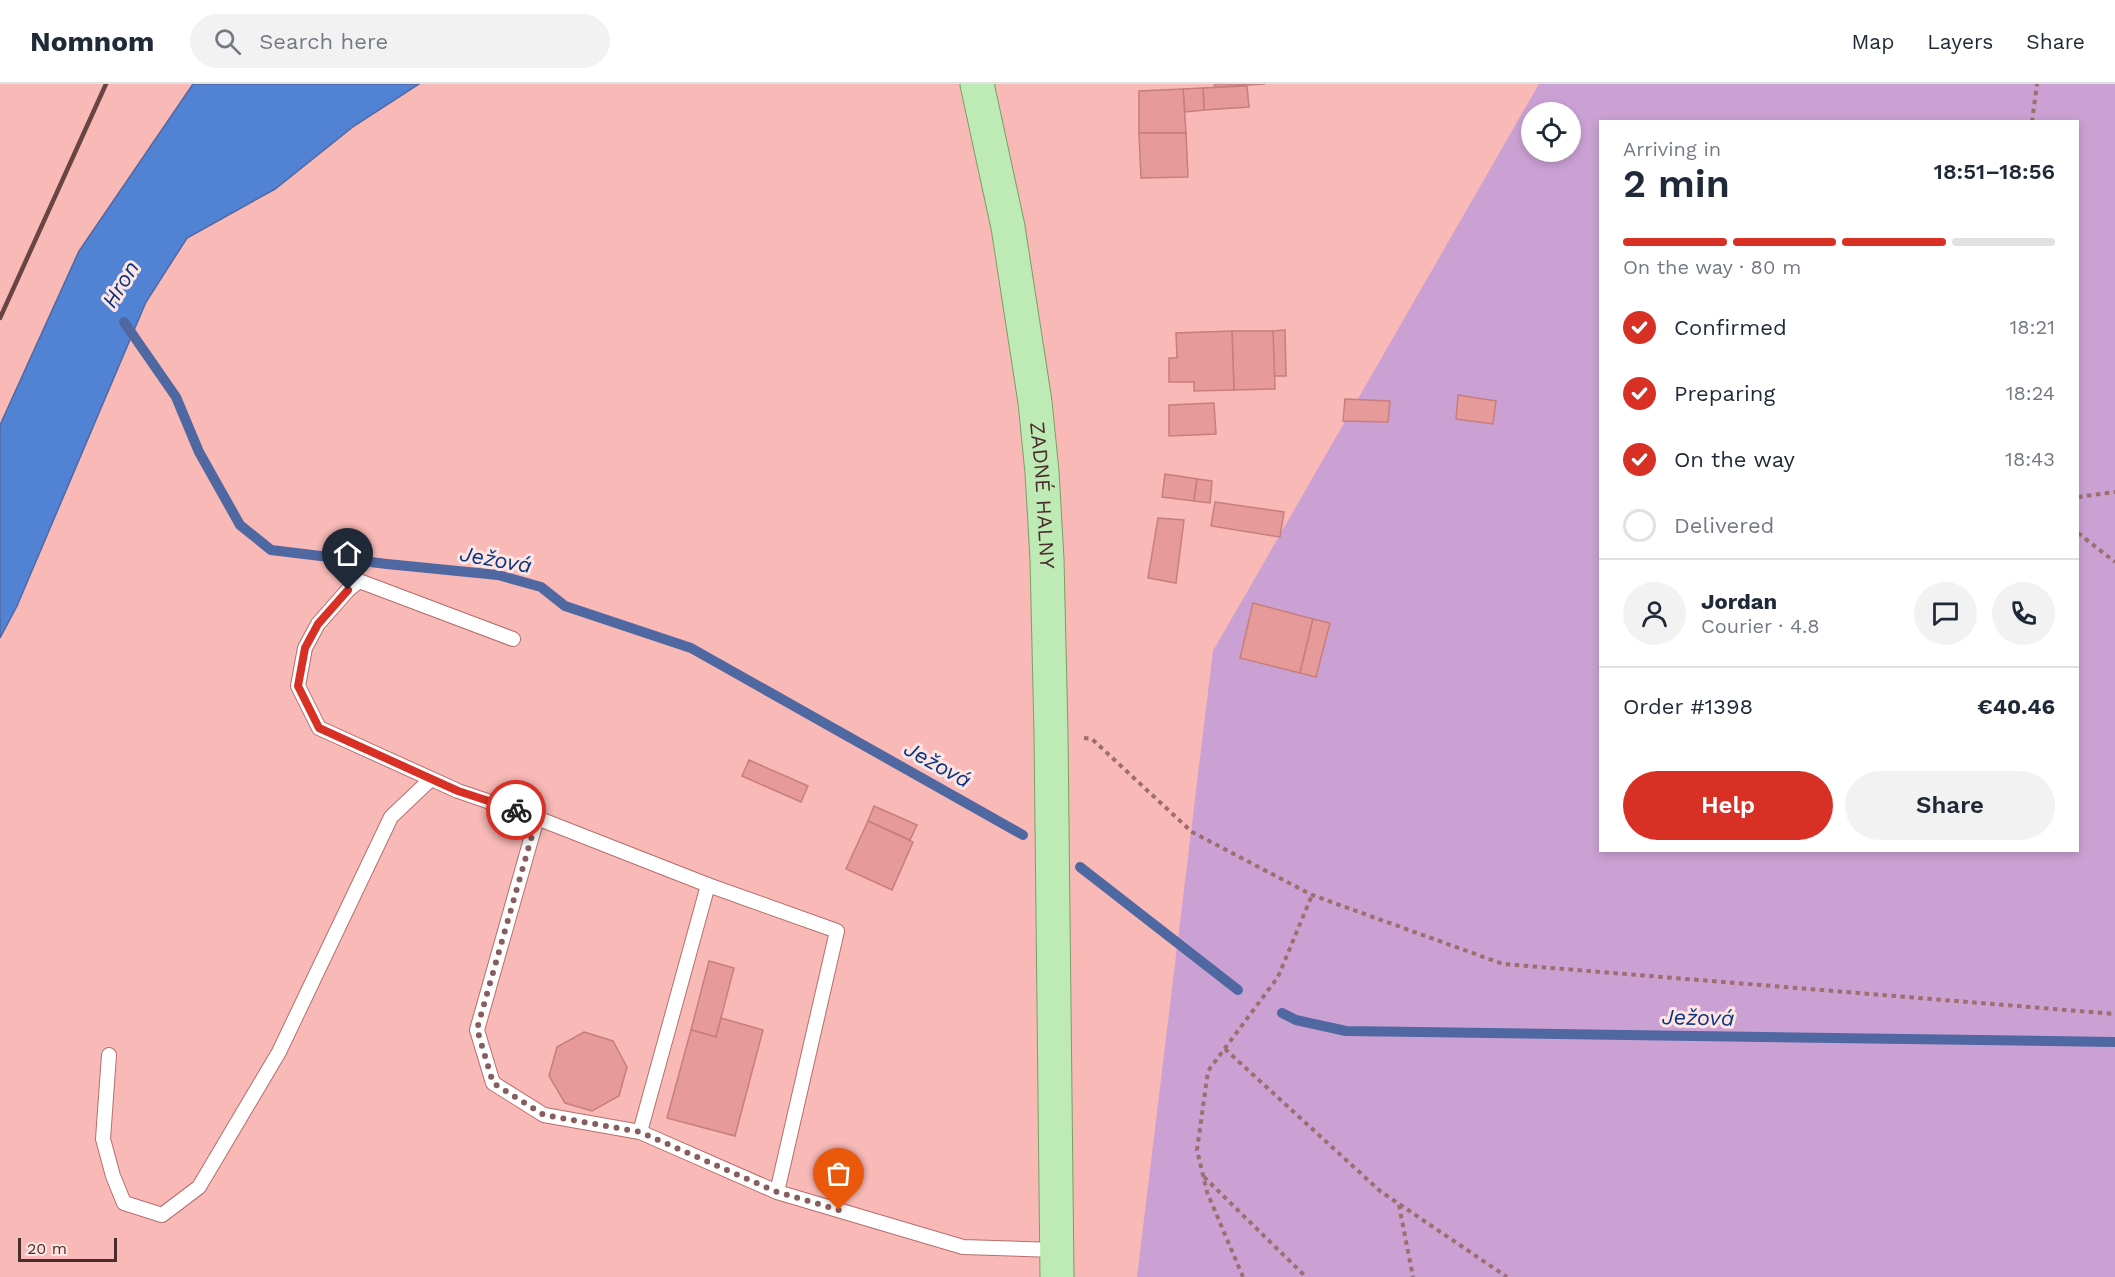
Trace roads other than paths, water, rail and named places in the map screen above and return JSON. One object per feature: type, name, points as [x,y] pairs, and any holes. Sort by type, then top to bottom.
[{"type":"main road","name":"ZADNÉ HALNY","points":[[977,84],[1008,227],[1035,402],[1042,472],[1047,559],[1051,734],[1057,1263]]},
{"type":"lane","points":[[513,639],[359,581],[318,624],[305,648],[298,686],[319,728],[430,779],[837,932],[777,1192]]},
{"type":"lane","points":[[109,1055],[103,1139],[113,1176],[124,1203],[162,1215],[199,1187],[279,1052],[391,817],[430,779]]},
{"type":"lane","points":[[537,818],[477,1029],[493,1083],[544,1115],[640,1132],[777,1192],[963,1247],[1057,1263]]},
{"type":"lane","points":[[640,1132],[708,885]]},
{"type":"water","name":"Hron","points":[[193,84],[419,84],[354,126],[275,189],[187,238],[146,302],[17,606],[0,638],[0,425],[79,251]]},
{"type":"waterway","name":"Ježová","points":[[124,322],[176,397],[199,452],[240,525],[271,550],[498,575],[541,587],[565,606],[691,648],[1023,835]]},
{"type":"waterway","name":"Ježová","points":[[1080,867],[1238,990]]},
{"type":"waterway","name":"Ježová","points":[[1282,1013],[1296,1020],[1346,1031],[2115,1042]]},
{"type":"railway","points":[[0,318],[106,84]]}]
